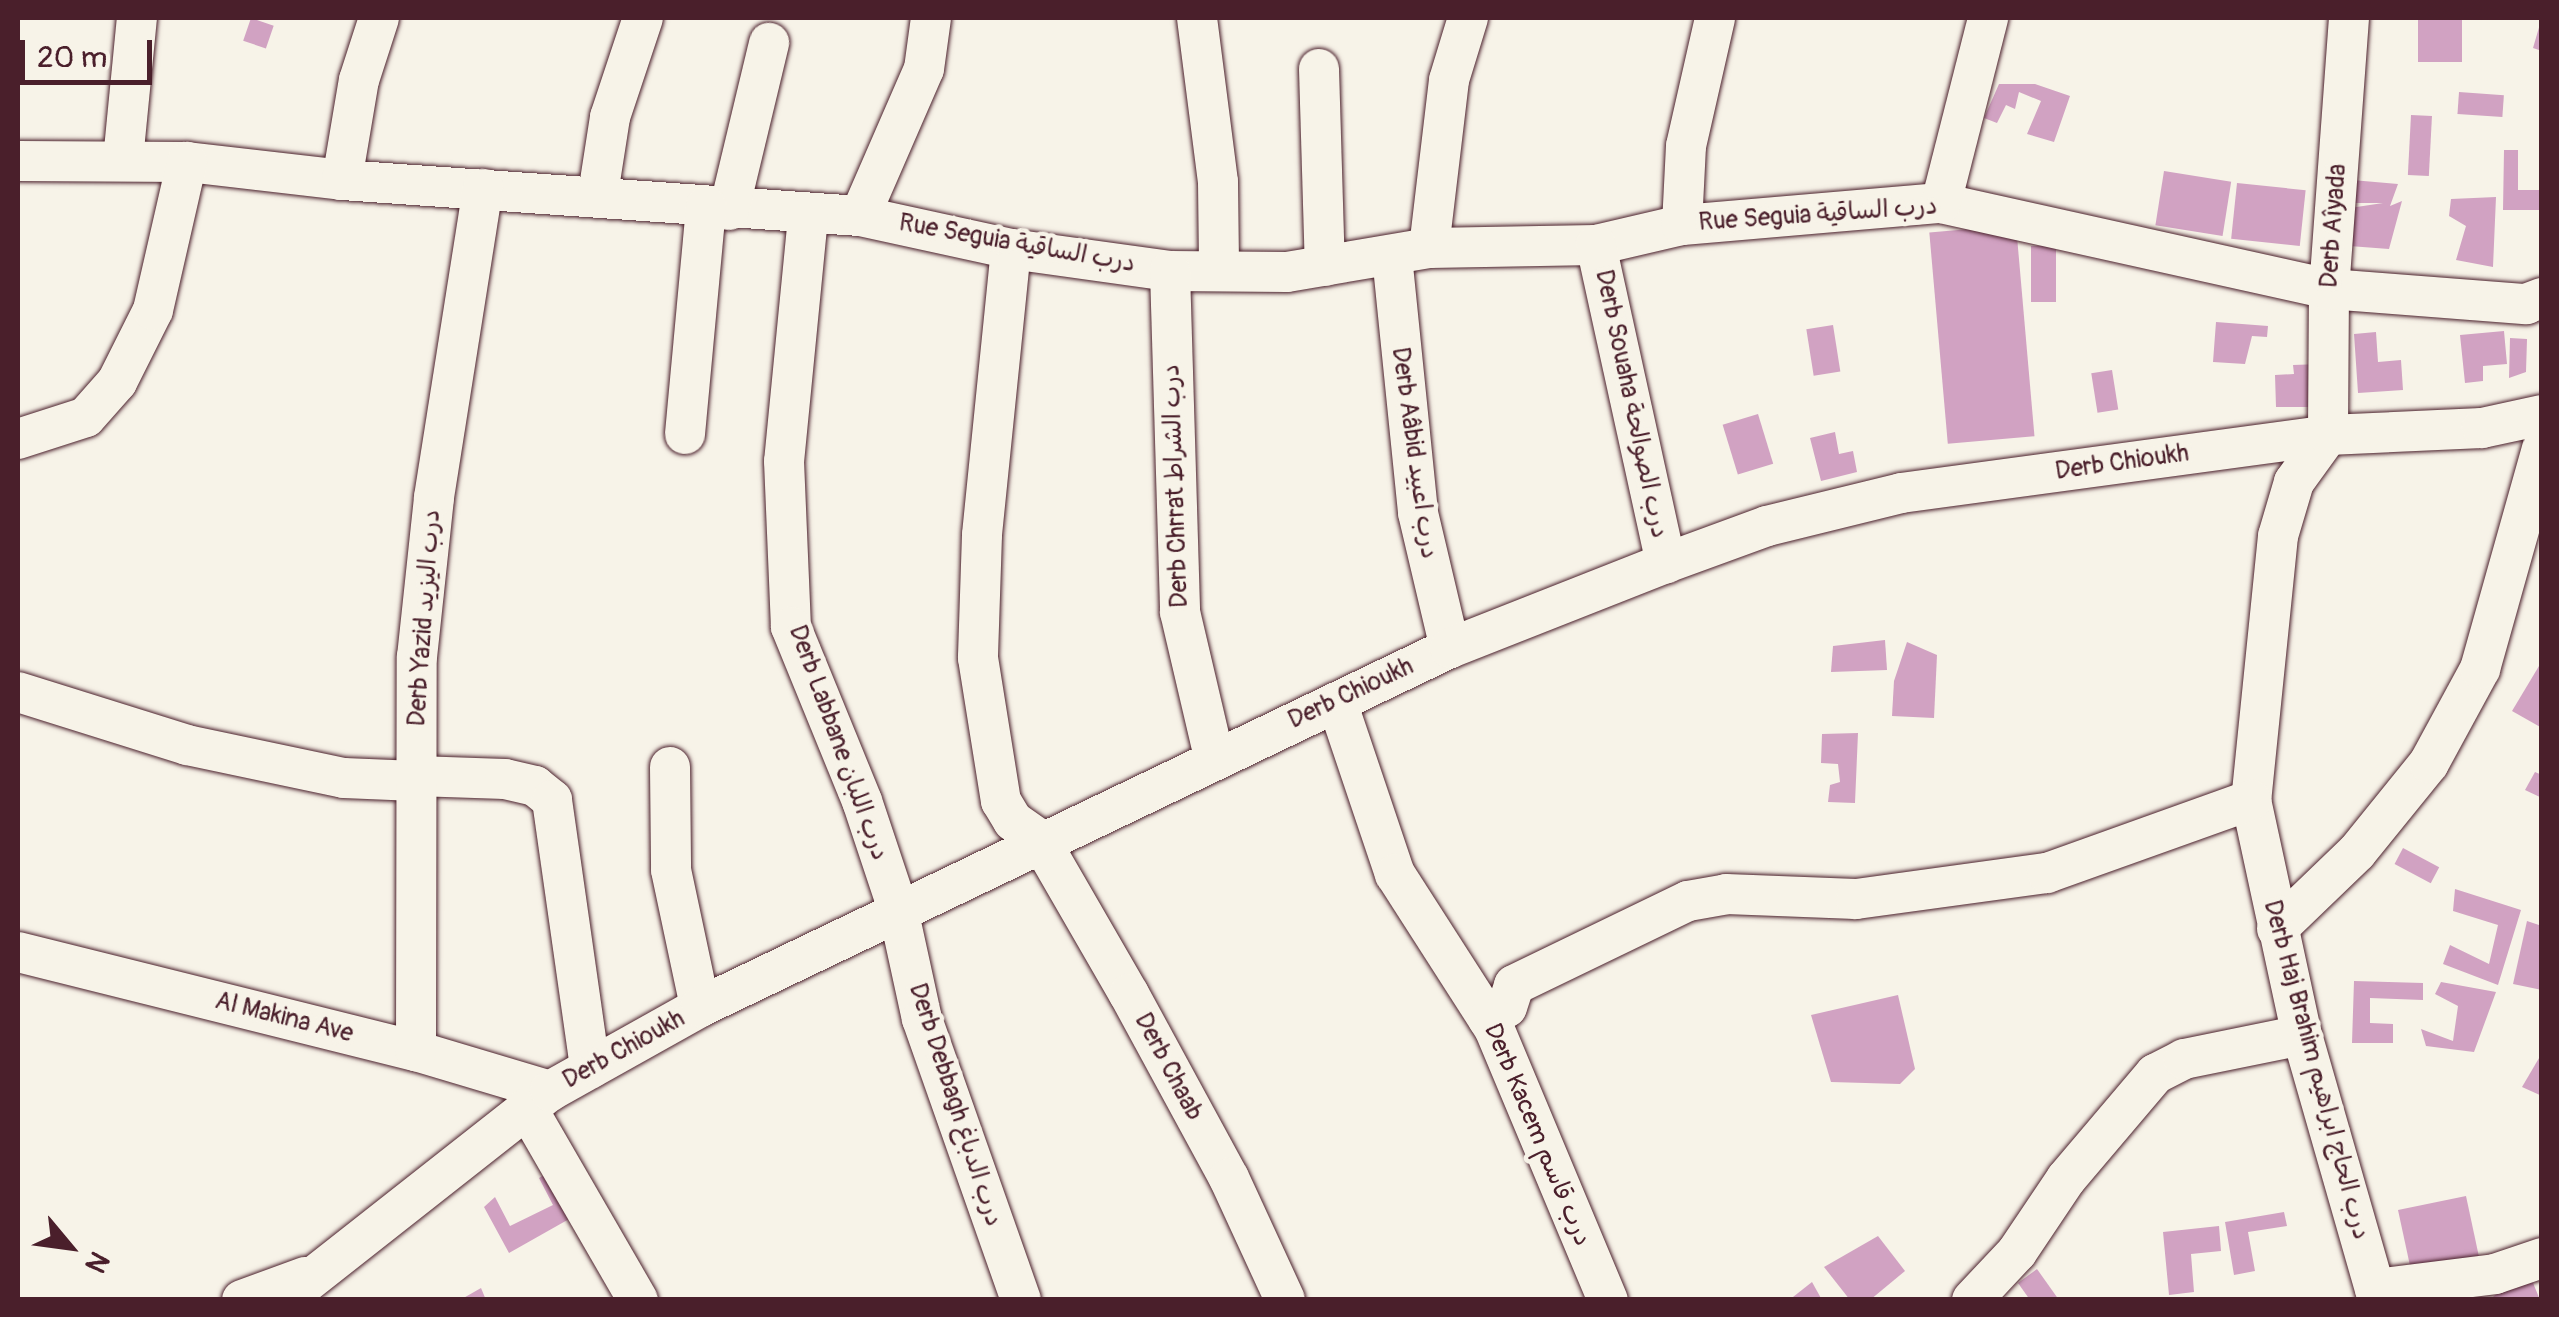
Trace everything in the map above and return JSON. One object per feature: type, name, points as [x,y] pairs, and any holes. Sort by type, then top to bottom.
[{"type":"street","points":[[123,160],[137,18]]},
{"type":"street","points":[[342,180],[359,80],[379,18]]},
{"type":"street","points":[[598,194],[610,117],[643,18]]},
{"type":"street","points":[[860,216],[924,69],[931,18]]},
{"type":"street","points":[[1196,18],[1218,182],[1219,267]]},
{"type":"street","name":"Derb Aâbid درب اعبيد","points":[[1450,648],[1418,513],[1411,252],[1449,80],[1468,18]]},
{"type":"street","points":[[1682,224],[1686,146],[1715,18]]},
{"type":"street","points":[[1941,203],[1988,18]]},
{"type":"street","name":"Derb Aîyada","points":[[2328,435],[2330,289],[2349,18]]},
{"type":"street","points":[[685,434],[717,208],[769,43]]},
{"type":"street","points":[[1319,69],[1325,266]]},
{"type":"street","name":"Rue Seguia درب الساقية","points":[[18,162],[187,162],[342,180],[598,194],[808,217],[860,216],[1011,249],[1170,271],[1219,267],[1287,272],[1411,252],[1596,246],[1682,224],[1941,203],[2330,289],[2526,304],[2542,298]]},
{"type":"street","points":[[18,439],[86,417],[117,382],[152,310],[187,162]]},
{"type":"street","name":"Derb Yazid درب اليزيد","points":[[416,1051],[417,656],[429,597],[434,497],[484,189]]},
{"type":"street","name":"Derb Labbane درب اللبان","points":[[808,217],[784,461],[791,627],[898,909]]},
{"type":"street","name":"Derb Souaha درب الصوالحة","points":[[1596,246],[1666,562]]},
{"type":"street","name":"Derb Chaab","points":[[1011,249],[982,535],[978,658],[1002,801],[1013,820],[1040,840],[1229,1178],[1285,1300]]},
{"type":"street","name":"Derb Chrrat درب الشراط","points":[[1170,271],[1180,612],[1214,757]]},
{"type":"street","name":"Derb Chioukh","points":[[242,1300],[297,1288],[538,1099],[700,1007],[1040,840],[1450,648],[1666,562],[1767,526],[1902,493],[2328,435],[2482,428],[2542,415]]},
{"type":"street","name":"Derb Haj Brahim درب الحاج ابراهيم","points":[[2328,435],[2294,482],[2278,536],[2251,800],[2302,1035],[2377,1294]]},
{"type":"street","points":[[2277,929],[2357,852],[2430,764],[2480,669],[2542,449]]},
{"type":"street","points":[[18,692],[187,744],[344,778],[506,780],[535,786],[552,800],[590,1068]]},
{"type":"street","name":"Derb Kacem درب قاسم","points":[[1337,702],[1395,874],[1488,1019],[1608,1300]]},
{"type":"street","points":[[670,767],[671,870],[700,1007]]},
{"type":"street","points":[[1488,1019],[1507,1007],[1514,985],[1688,901],[1726,894],[1856,899],[2047,873],[2251,800]]},
{"type":"street","name":"Derb Debbagh درب الدباغ","points":[[898,909],[922,1019],[1021,1300]]},
{"type":"street","name":"Al Makina Ave","points":[[18,952],[416,1051],[538,1099]]},
{"type":"street","points":[[1972,1300],[2017,1252],[2066,1180],[2155,1074],[2184,1059],[2302,1035]]},
{"type":"street","points":[[538,1099],[638,1300]]},
{"type":"street","points":[[2377,1294],[2495,1274],[2542,1258]]},
{"type":"building","points":[[251,18],[274,26],[266,49],[243,41]]},
{"type":"building","points":[[2418,18],[2462,18],[2462,62],[2418,62]]},
{"type":"building","points":[[2542,24],[2542,51],[2533,48]]},
{"type":"building","points":[[1999,84],[2035,84],[2070,96],[2054,142],[2027,134],[2041,101],[2019,92],[2015,109],[2006,105],[1997,123],[1984,118]]},
{"type":"building","points":[[2459,92],[2504,95],[2502,117],[2457,114]]},
{"type":"building","points":[[2411,115],[2432,116],[2429,176],[2408,175]]},
{"type":"building","points":[[2504,150],[2518,150],[2518,190],[2542,190],[2542,210],[2503,210]]},
{"type":"building","points":[[2164,171],[2231,182],[2223,236],[2155,225]]},
{"type":"building","points":[[2352,180],[2398,184],[2390,206],[2402,201],[2389,249],[2336,245],[2350,208],[2383,203],[2349,203]]},
{"type":"building","points":[[2237,183],[2306,190],[2300,246],[2231,239]]},
{"type":"building","points":[[2496,197],[2493,267],[2456,260],[2466,226],[2449,216],[2451,199]]},
{"type":"building","points":[[2016,225],[2034,436],[1948,444],[1929,233]]},
{"type":"building","points":[[2031,246],[2056,246],[2056,302],[2031,302]]},
{"type":"building","points":[[2216,322],[2268,326],[2267,337],[2252,336],[2245,364],[2213,362]]},
{"type":"building","points":[[1833,325],[1840,371],[1814,376],[1806,329]]},
{"type":"building","points":[[2504,331],[2507,364],[2483,366],[2483,381],[2465,383],[2460,335]]},
{"type":"building","points":[[2376,332],[2378,362],[2401,360],[2403,390],[2358,393],[2354,334]]},
{"type":"building","points":[[2510,338],[2527,339],[2526,372],[2509,378]]},
{"type":"building","points":[[2321,364],[2321,407],[2276,407],[2275,375],[2294,374],[2293,365]]},
{"type":"building","points":[[2112,370],[2118,410],[2098,413],[2091,373]]},
{"type":"building","points":[[1758,414],[1773,464],[1738,475],[1723,425]]},
{"type":"building","points":[[1835,432],[1839,454],[1853,451],[1857,472],[1821,481],[1810,438]]},
{"type":"building","points":[[1885,640],[1887,670],[1831,672],[1833,646]]},
{"type":"building","points":[[1907,642],[1937,655],[1934,718],[1892,716],[1894,681]]},
{"type":"building","points":[[2542,661],[2542,728],[2512,711]]},
{"type":"building","points":[[1858,733],[1855,803],[1828,802],[1830,785],[1840,782],[1838,764],[1821,763],[1822,734]]},
{"type":"building","points":[[2535,772],[2542,775],[2542,798],[2525,790]]},
{"type":"building","points":[[2403,848],[2439,867],[2431,883],[2395,864]]},
{"type":"building","points":[[2455,889],[2521,910],[2498,985],[2443,964],[2450,945],[2489,964],[2498,925],[2453,911]]},
{"type":"building","points":[[2527,921],[2542,926],[2542,990],[2513,984]]},
{"type":"building","points":[[2354,981],[2423,983],[2423,1000],[2370,998],[2370,1023],[2393,1024],[2393,1043],[2352,1043]]},
{"type":"building","points":[[2441,982],[2496,992],[2474,1052],[2426,1046],[2421,1029],[2453,1041],[2458,1006],[2435,994]]},
{"type":"building","points":[[1898,995],[1915,1069],[1900,1084],[1831,1082],[1811,1015]]},
{"type":"building","points":[[2542,1053],[2542,1096],[2522,1087]]},
{"type":"building","points":[[556,1168],[578,1214],[509,1253],[484,1207],[495,1197],[510,1226],[553,1205],[539,1178]]},
{"type":"building","points":[[2466,1196],[2482,1271],[2412,1275],[2398,1210]]},
{"type":"building","points":[[2284,1212],[2287,1226],[2248,1232],[2255,1271],[2234,1275],[2225,1222]]},
{"type":"building","points":[[2219,1226],[2221,1251],[2191,1254],[2194,1292],[2169,1295],[2163,1232]]},
{"type":"building","points":[[1878,1236],[1905,1271],[1870,1300],[1850,1300],[1824,1267]]},
{"type":"building","points":[[2037,1269],[2059,1300],[2030,1300],[2018,1283]]},
{"type":"building","points":[[2531,1278],[2540,1300],[2489,1300],[2499,1292]]},
{"type":"building","points":[[1812,1282],[1822,1300],[1794,1300],[1793,1297]]},
{"type":"building","points":[[481,1288],[486,1300],[460,1300]]}]
